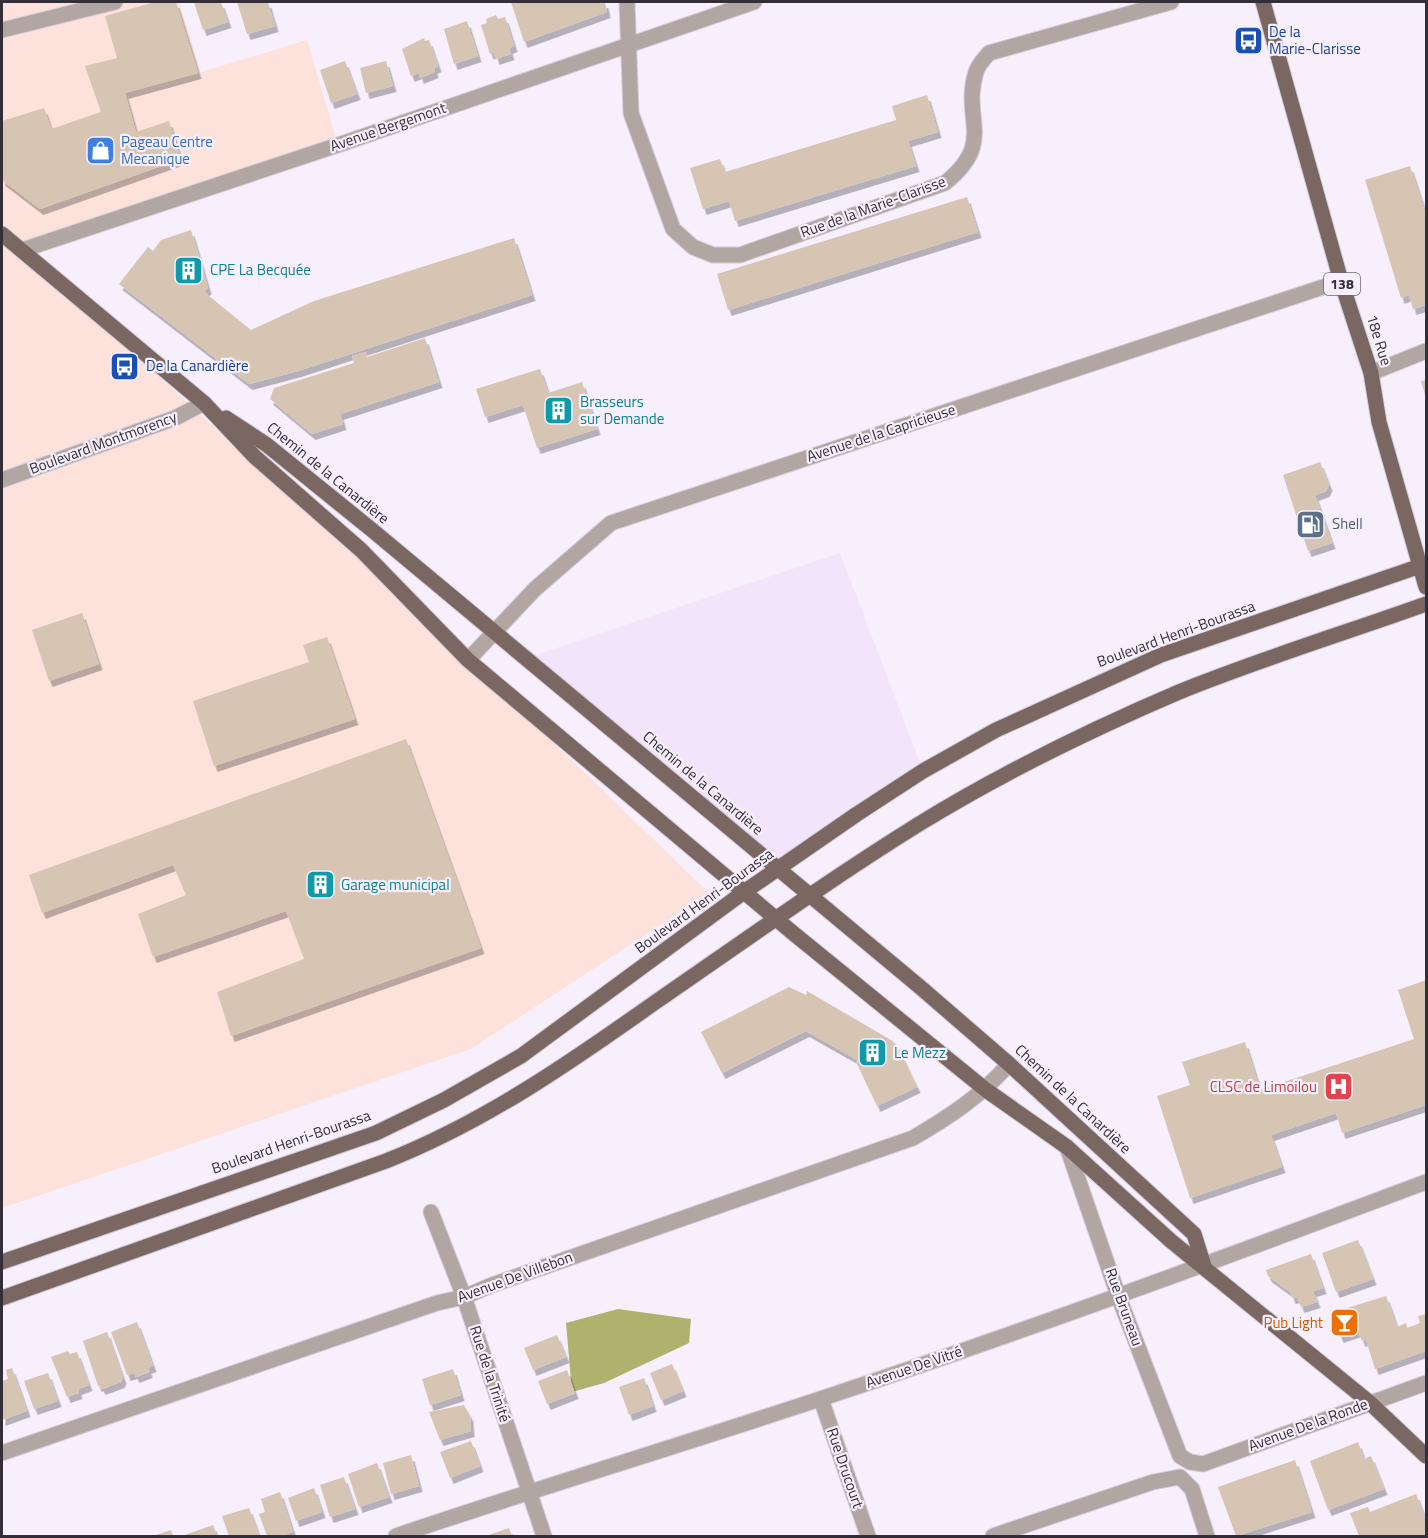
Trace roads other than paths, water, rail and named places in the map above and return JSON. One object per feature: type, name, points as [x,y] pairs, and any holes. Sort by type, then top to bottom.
[{"type":"main road","name":"18e Rue","points":[[1263,2],[1341,281],[1371,373],[1379,422],[1424,565],[1426,587]]},
{"type":"main road","name":"Chemin de la Canardière","points":[[2,234],[204,403],[267,445],[493,631],[1010,1064],[1194,1234],[1204,1266]]},
{"type":"main road","name":"Chemin de la Canardière","points":[[204,403],[255,457],[360,550],[468,660],[744,892],[986,1090],[1067,1147],[1172,1241],[1369,1402],[1426,1456]]},
{"type":"main road","name":"Boulevard Henri-Bourassa","points":[[2,1262],[376,1132],[444,1100],[501,1068],[554,1033],[744,892],[923,771],[996,730],[1161,655],[1424,565]]},
{"type":"main road","points":[[2,1299],[440,1140],[477,1121],[561,1069],[807,895],[981,788],[1068,743],[1181,692],[1426,604]]},
{"type":"street","points":[[2,30],[115,2]]},
{"type":"street","name":"Rue de la Marie-Clarisse","points":[[627,2],[631,113],[673,229],[693,248],[713,255],[740,255],[945,183],[960,171],[972,151],[976,132],[972,90],[976,70],[989,53],[1171,2]]},
{"type":"street","name":"Avenue Bergemont","points":[[22,250],[338,145],[754,2]]},
{"type":"street","name":"Avenue de la Capricieuse","points":[[468,660],[535,589],[611,523],[1341,281]]},
{"type":"street","points":[[1371,373],[1426,351]]},
{"type":"street","name":"Boulevard Montmorency","points":[[2,480],[175,418],[204,403]]},
{"type":"street","name":"Avenue De Villebon","points":[[2,1453],[426,1307],[464,1297],[492,1285],[913,1138],[952,1115],[986,1090],[1010,1064]]},
{"type":"street","name":"Rue Bruneau","points":[[1067,1147],[1119,1298],[1180,1456],[1190,1462]]},
{"type":"street","name":"Avenue De Vitré","points":[[396,1536],[529,1491],[822,1399],[1119,1298],[1426,1182]]},
{"type":"street","name":"Rue de la Trinité","points":[[431,1212],[464,1297],[544,1536]]},
{"type":"street","name":"Avenue De la Ronde","points":[[1190,1462],[1203,1464],[1426,1383]]},
{"type":"street","name":"Rue Drucourt","points":[[822,1399],[868,1536]]},
{"type":"street","points":[[993,1536],[1153,1482],[1180,1477],[1192,1489],[1207,1536]]},
{"type":"place","name":"De la Marie-Clarisse","points":[[1248,41]]},
{"type":"place","name":"Pageau Centre Mecanique","points":[[100,151]]},
{"type":"place","name":"CPE La Becquée","points":[[189,270]]},
{"type":"place","name":"De la Canardière","points":[[125,366]]},
{"type":"place","name":"Brasseurs sur Demande","points":[[559,411]]},
{"type":"place","name":"Shell","points":[[1311,524]]},
{"type":"place","name":"Garage municipal","points":[[320,885]]},
{"type":"place","name":"Le Mezz","points":[[873,1053]]},
{"type":"place","name":"CLSC de Limoilou","points":[[1338,1087]]},
{"type":"place","name":"Pub Light","points":[[1344,1323]]}]
